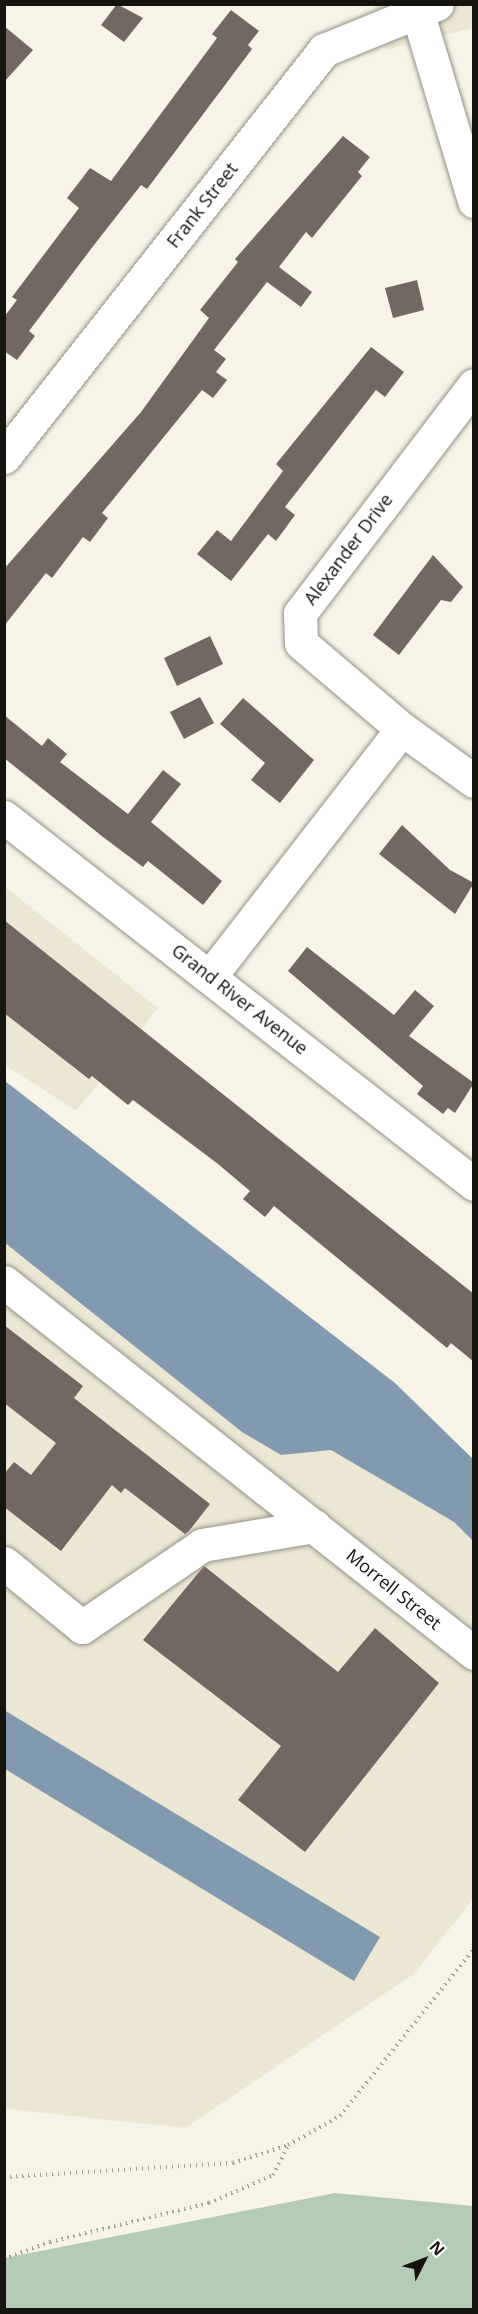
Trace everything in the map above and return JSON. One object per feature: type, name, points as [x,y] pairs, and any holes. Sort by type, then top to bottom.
[{"type":"street","points":[[423,6],[474,201]]},
{"type":"street","name":"Frank Street","points":[[4,457],[324,50],[423,6]]},
{"type":"street","name":"Alexander Drive","points":[[474,385],[300,613],[301,643],[402,729],[474,781]]},
{"type":"street","points":[[211,975],[402,729]]},
{"type":"street","name":"Grand River Avenue","points":[[4,817],[211,975],[474,1184]]},
{"type":"street","name":"Morrell Street","points":[[4,1282],[474,1653]]},
{"type":"street","points":[[4,1563],[82,1627],[202,1545],[314,1526]]},
{"type":"path","points":[[4,2177],[233,2163],[288,2145],[340,2116],[474,1949]]},
{"type":"path","points":[[4,2259],[50,2242],[209,2204],[273,2175],[288,2145]]},
{"type":"shaded area","points":[[374,5],[473,5],[473,28],[386,50]]},
{"type":"shaded area","points":[[4,886],[158,1008],[76,1111],[5,1065]]},
{"type":"shaded area","points":[[4,1243],[242,1432],[281,1455],[331,1450],[454,1522],[473,1541],[473,1899],[414,1974],[185,2128],[5,2109]]},
{"type":"green space","points":[[335,2193],[473,2206],[473,2309],[5,2309],[5,2258]]},
{"type":"water","points":[[5,1081],[395,1383],[473,1459],[473,1541],[454,1522],[331,1450],[281,1455],[242,1432],[5,1243]]},
{"type":"water","points":[[4,1710],[380,1937],[354,1981],[5,1769]]},
{"type":"building","points":[[117,4],[143,18],[124,42],[101,25]]},
{"type":"building","points":[[231,10],[259,31],[248,45],[252,49],[147,189],[141,185],[29,331],[35,336],[17,360],[4,351],[4,317],[17,300],[12,297],[79,208],[67,198],[90,168],[111,181],[217,38],[212,34]]},
{"type":"building","points":[[4,26],[33,50],[4,82]]},
{"type":"building","points":[[343,136],[370,157],[358,172],[362,176],[312,238],[306,232],[279,267],[312,292],[301,307],[267,282],[214,350],[226,359],[216,372],[227,380],[213,398],[202,390],[102,513],[108,518],[90,542],[83,537],[52,578],[46,573],[4,626],[4,569],[141,412],[209,318],[200,310],[238,262],[235,259]]},
{"type":"building","points":[[417,280],[424,310],[393,318],[385,288]]},
{"type":"building","points":[[371,347],[404,372],[385,397],[376,390],[285,507],[295,515],[276,541],[268,534],[231,581],[197,554],[217,530],[231,541],[283,471],[276,464]]},
{"type":"building","points":[[433,555],[463,587],[451,602],[441,600],[399,655],[373,635]]},
{"type":"building","points":[[210,636],[223,664],[177,686],[164,658]]},
{"type":"building","points":[[200,697],[214,723],[184,739],[170,712]]},
{"type":"building","points":[[243,698],[314,760],[280,803],[251,780],[265,763],[220,724]]},
{"type":"building","points":[[4,715],[42,746],[48,738],[67,754],[60,762],[128,814],[163,770],[181,784],[151,822],[222,881],[203,905],[148,861],[143,867],[4,758]]},
{"type":"building","points":[[402,825],[450,870],[474,883],[455,914],[379,854]]},
{"type":"building","points":[[4,920],[474,1294],[474,1362],[451,1343],[447,1348],[274,1206],[265,1217],[243,1199],[250,1191],[218,1164],[133,1100],[128,1105],[92,1076],[89,1079],[4,1013]]},
{"type":"building","points":[[307,947],[394,1015],[415,990],[434,1006],[409,1036],[474,1083],[455,1113],[448,1108],[443,1114],[417,1094],[423,1086],[288,971]]},
{"type":"building","points":[[4,1325],[83,1386],[74,1398],[210,1504],[189,1531],[185,1534],[125,1488],[121,1493],[112,1485],[61,1551],[4,1507],[4,1474],[14,1462],[31,1475],[56,1443],[4,1403]]},
{"type":"building","points":[[204,1566],[338,1672],[375,1628],[439,1683],[305,1852],[238,1800],[281,1746],[143,1640]]}]
